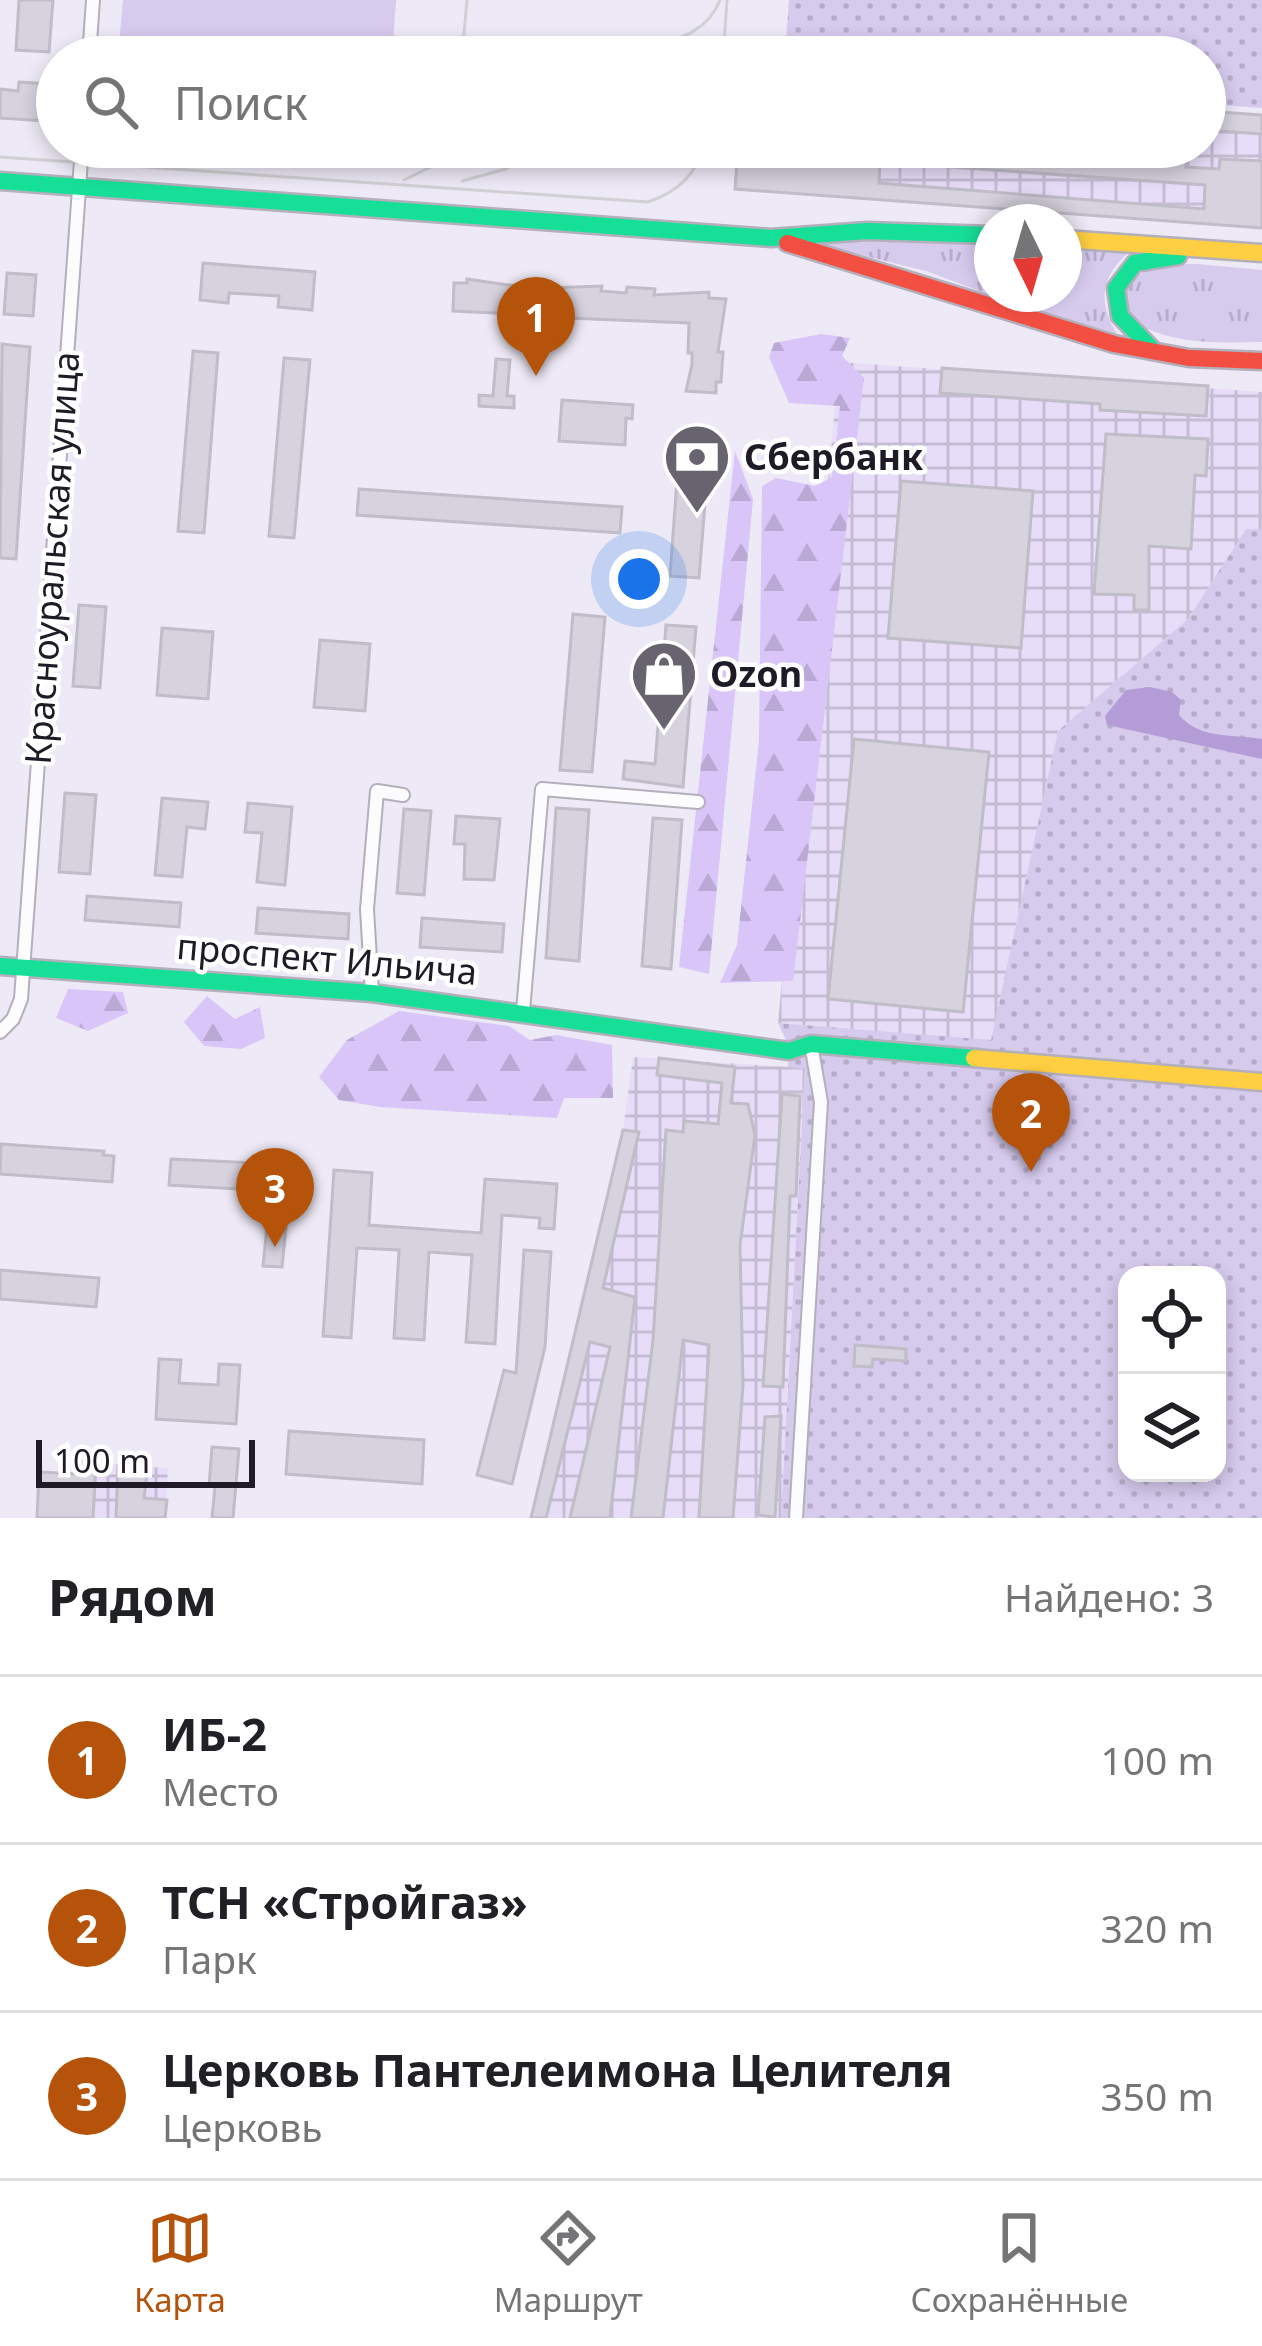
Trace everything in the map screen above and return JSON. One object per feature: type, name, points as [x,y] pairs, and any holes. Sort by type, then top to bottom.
[{"type":"main road","points":[[0,181],[771,238],[867,231],[974,234]]},
{"type":"main road","points":[[771,238],[1068,331],[1189,358],[1262,362]]},
{"type":"main road","points":[[1082,240],[1262,254]]},
{"type":"main road","points":[[1155,352],[1118,317],[1114,302],[1123,274],[1135,262],[1155,256],[1191,256],[1215,248]]},
{"type":"main road","name":"проспект Ильича","points":[[0,966],[372,994],[523,1011],[624,1030],[789,1051],[811,1044],[1262,1082]]},
{"type":"street","points":[[90,36],[93,0]]},
{"type":"street","name":"Красноуральская улица","points":[[22,968],[80,168]]},
{"type":"street","points":[[523,1011],[542,789],[698,802]]},
{"type":"street","points":[[372,994],[367,909],[377,791],[403,795]]},
{"type":"street","points":[[0,1032],[13,1019],[21,999],[22,968]]},
{"type":"street","points":[[796,1518],[821,1102],[811,1044]]},
{"type":"shaded area","points":[[1226,112],[1262,115],[1262,228],[1082,215],[1082,204],[974,207],[735,189],[736,168],[1226,168]]},
{"type":"shaded area","points":[[839,362],[1262,392],[1262,529],[1246,529],[1188,619],[1058,731],[991,1041],[778,1023]]},
{"type":"shaded area","points":[[1150,687],[1172,692],[1181,700],[1179,715],[1197,729],[1262,739],[1262,759],[1107,725],[1105,716],[1126,690]]},
{"type":"shaded area","points":[[633,1057],[805,1068],[781,1518],[531,1518],[623,1130]]},
{"type":"shaded area","points":[[82,1462],[168,1468],[165,1518],[79,1518]]},
{"type":"green space","points":[[123,0],[396,0],[393,36],[120,36]]},
{"type":"green space","points":[[789,0],[1262,0],[1262,108],[1226,105],[1226,36],[786,36]]},
{"type":"green space","points":[[801,240],[974,243],[974,289],[926,271]]},
{"type":"green space","points":[[1082,249],[1128,253],[1112,271],[1105,291],[1107,312],[1117,334],[1044,312],[1082,312]]},
{"type":"green space","points":[[1163,265],[1262,270],[1262,342],[1180,339],[1135,322],[1124,297],[1136,278]]},
{"type":"green space","points":[[821,334],[850,338],[842,356],[864,378],[793,981],[720,983],[737,945],[759,741],[762,486],[776,478],[815,486],[832,477],[840,406],[789,403],[769,357],[774,343]]},
{"type":"green space","points":[[735,451],[753,499],[709,974],[679,967]]},
{"type":"green space","points":[[1246,529],[1262,529],[1262,1518],[781,1518],[805,1069],[788,1067],[789,1046],[778,1023],[991,1040],[1058,731],[1188,619]]},
{"type":"green space","points":[[68,989],[123,992],[128,1013],[88,1031],[56,1018]]},
{"type":"green space","points":[[207,996],[235,1019],[260,1007],[265,1038],[241,1049],[204,1046],[184,1022]]},
{"type":"green space","points":[[399,1011],[509,1026],[530,1040],[556,1035],[612,1045],[613,1098],[564,1098],[557,1118],[380,1107],[339,1100],[319,1077],[347,1040]]},
{"type":"building","points":[[19,0],[53,0],[50,36],[36,36],[36,51],[16,50]]},
{"type":"building","points":[[19,82],[36,83],[36,120],[0,118],[0,89],[18,91]]},
{"type":"building","points":[[1226,112],[1262,115],[1262,134],[1226,131]]},
{"type":"building","points":[[1226,159],[1262,161],[1262,228],[1082,215],[1082,204],[974,207],[735,189],[736,168],[880,168],[879,183],[1204,209],[1205,185],[965,168],[1219,169],[1226,168]]},
{"type":"building","points":[[203,263],[315,272],[312,310],[278,307],[279,296],[229,293],[228,303],[200,300]]},
{"type":"building","points":[[7,273],[36,275],[33,316],[4,314]]},
{"type":"building","points":[[467,279],[516,286],[514,314],[453,311],[454,283],[467,283]]},
{"type":"building","points":[[534,282],[547,283],[547,288],[602,286],[601,291],[626,293],[627,287],[655,289],[654,295],[709,292],[709,298],[726,299],[718,352],[723,352],[721,382],[716,382],[716,393],[686,391],[692,364],[689,323],[543,317],[543,312],[533,311]]},
{"type":"building","points":[[2,344],[30,347],[16,559],[0,558]]},
{"type":"building","points":[[193,351],[218,353],[204,533],[178,531]]},
{"type":"building","points":[[284,358],[310,360],[294,538],[269,536]]},
{"type":"building","points":[[496,359],[510,360],[507,396],[514,396],[514,408],[479,406],[479,395],[493,396]]},
{"type":"building","points":[[942,368],[1208,386],[1206,416],[940,393]]},
{"type":"building","points":[[562,400],[633,405],[632,419],[626,418],[625,445],[559,441]]},
{"type":"building","points":[[1106,434],[1208,439],[1206,476],[1195,475],[1191,549],[1149,546],[1149,610],[1134,610],[1134,595],[1094,594]]},
{"type":"building","points":[[679,452],[709,455],[699,578],[670,576]]},
{"type":"building","points":[[901,481],[1033,491],[1021,648],[888,638]]},
{"type":"building","points":[[359,489],[622,507],[620,533],[357,515]]},
{"type":"building","points":[[79,605],[106,607],[100,688],[73,686]]},
{"type":"building","points":[[573,614],[605,617],[592,772],[560,770]]},
{"type":"building","points":[[666,625],[696,627],[683,787],[623,779],[625,761],[655,764]]},
{"type":"building","points":[[162,628],[213,632],[208,699],[157,695]]},
{"type":"building","points":[[320,640],[370,644],[365,711],[314,707]]},
{"type":"building","points":[[854,739],[989,752],[963,1012],[828,999]]},
{"type":"building","points":[[65,793],[96,795],[90,874],[59,872]]},
{"type":"building","points":[[162,798],[208,802],[205,829],[187,827],[182,877],[155,875]]},
{"type":"building","points":[[248,803],[292,807],[285,885],[257,882],[262,833],[245,832]]},
{"type":"building","points":[[556,808],[589,810],[579,961],[546,958]]},
{"type":"building","points":[[404,809],[431,811],[424,895],[397,893]]},
{"type":"building","points":[[456,816],[500,819],[494,880],[464,879],[465,844],[454,844]]},
{"type":"building","points":[[653,818],[682,820],[671,969],[642,966]]},
{"type":"building","points":[[87,896],[181,903],[179,927],[85,920]]},
{"type":"building","points":[[258,908],[349,914],[348,939],[256,933]]},
{"type":"building","points":[[422,918],[504,924],[502,952],[420,947]]},
{"type":"building","points":[[659,1058],[735,1067],[731,1103],[748,1104],[755,1135],[740,1245],[743,1385],[733,1518],[699,1518],[709,1345],[683,1340],[663,1518],[631,1518],[653,1340],[666,1130],[683,1132],[684,1121],[718,1124],[722,1083],[657,1075]]},
{"type":"building","points":[[782,1094],[800,1096],[796,1196],[790,1196],[783,1387],[763,1386]]},
{"type":"building","points":[[623,1130],[639,1132],[603,1288],[635,1297],[610,1518],[570,1518],[610,1347],[590,1342],[546,1518],[531,1518]]},
{"type":"building","points":[[1,1144],[104,1151],[103,1155],[114,1156],[112,1182],[0,1174]]},
{"type":"building","points":[[171,1159],[258,1163],[257,1190],[169,1185]]},
{"type":"building","points":[[334,1170],[372,1173],[369,1225],[481,1233],[485,1179],[557,1184],[554,1229],[539,1228],[540,1218],[502,1215],[495,1344],[466,1342],[472,1255],[429,1252],[424,1340],[394,1338],[399,1250],[357,1248],[351,1338],[323,1336]]},
{"type":"building","points":[[267,1226],[286,1228],[282,1267],[263,1266]]},
{"type":"building","points":[[524,1250],[551,1252],[545,1347],[512,1484],[477,1475],[504,1370],[516,1373]]},
{"type":"building","points":[[0,1270],[99,1278],[96,1307],[0,1299]]},
{"type":"building","points":[[855,1345],[906,1349],[906,1361],[873,1359],[872,1367],[854,1366]]},
{"type":"building","points":[[159,1359],[181,1360],[179,1383],[218,1385],[219,1364],[240,1365],[236,1424],[156,1419]]},
{"type":"building","points":[[781,1416],[775,1517],[758,1515],[765,1417]]},
{"type":"building","points":[[289,1431],[424,1440],[422,1484],[286,1474]]},
{"type":"building","points":[[212,1447],[239,1449],[233,1518],[212,1518]]},
{"type":"building","points":[[82,1462],[96,1463],[93,1518],[37,1518],[39,1472],[81,1474]]},
{"type":"building","points":[[118,1465],[148,1466],[144,1498],[167,1500],[165,1518],[116,1518]]},
{"type":"tram line","points":[[464,36],[467,0]]},
{"type":"tram line","points":[[682,36],[703,25],[720,0]]},
{"type":"tram line","points":[[724,36],[727,0]]},
{"type":"tram line","points":[[0,157],[36,160]]},
{"type":"tram line","points":[[158,168],[648,202],[684,182],[694,168]]},
{"type":"tram line","points":[[404,180],[429,168]]},
{"type":"tram line","points":[[462,181],[507,168]]},
{"type":"traffic: fast","points":[[0,181],[771,238],[867,231],[974,234]]},
{"type":"traffic: fast","points":[[1152,349],[1120,316],[1116,288],[1135,263],[1178,256]]},
{"type":"traffic: fast","points":[[0,966],[372,993],[789,1051],[811,1044],[974,1058]]},
{"type":"traffic: slow","points":[[1082,240],[1262,253]]},
{"type":"traffic: slow","points":[[974,1058],[1262,1082]]},
{"type":"traffic: jam","points":[[787,243],[1114,344],[1189,358],[1262,361]]},
{"type":"place","name":"ИБ-2","points":[[536,376]]},
{"type":"place","name":"Сбербанк","points":[[697,516]]},
{"type":"place","name":"Ozon","points":[[664,733]]},
{"type":"place","name":"ТСН «Стройгаз»","points":[[1031,1172]]},
{"type":"place","name":"Церковь Пантелеимона Целителя","points":[[275,1247]]}]
